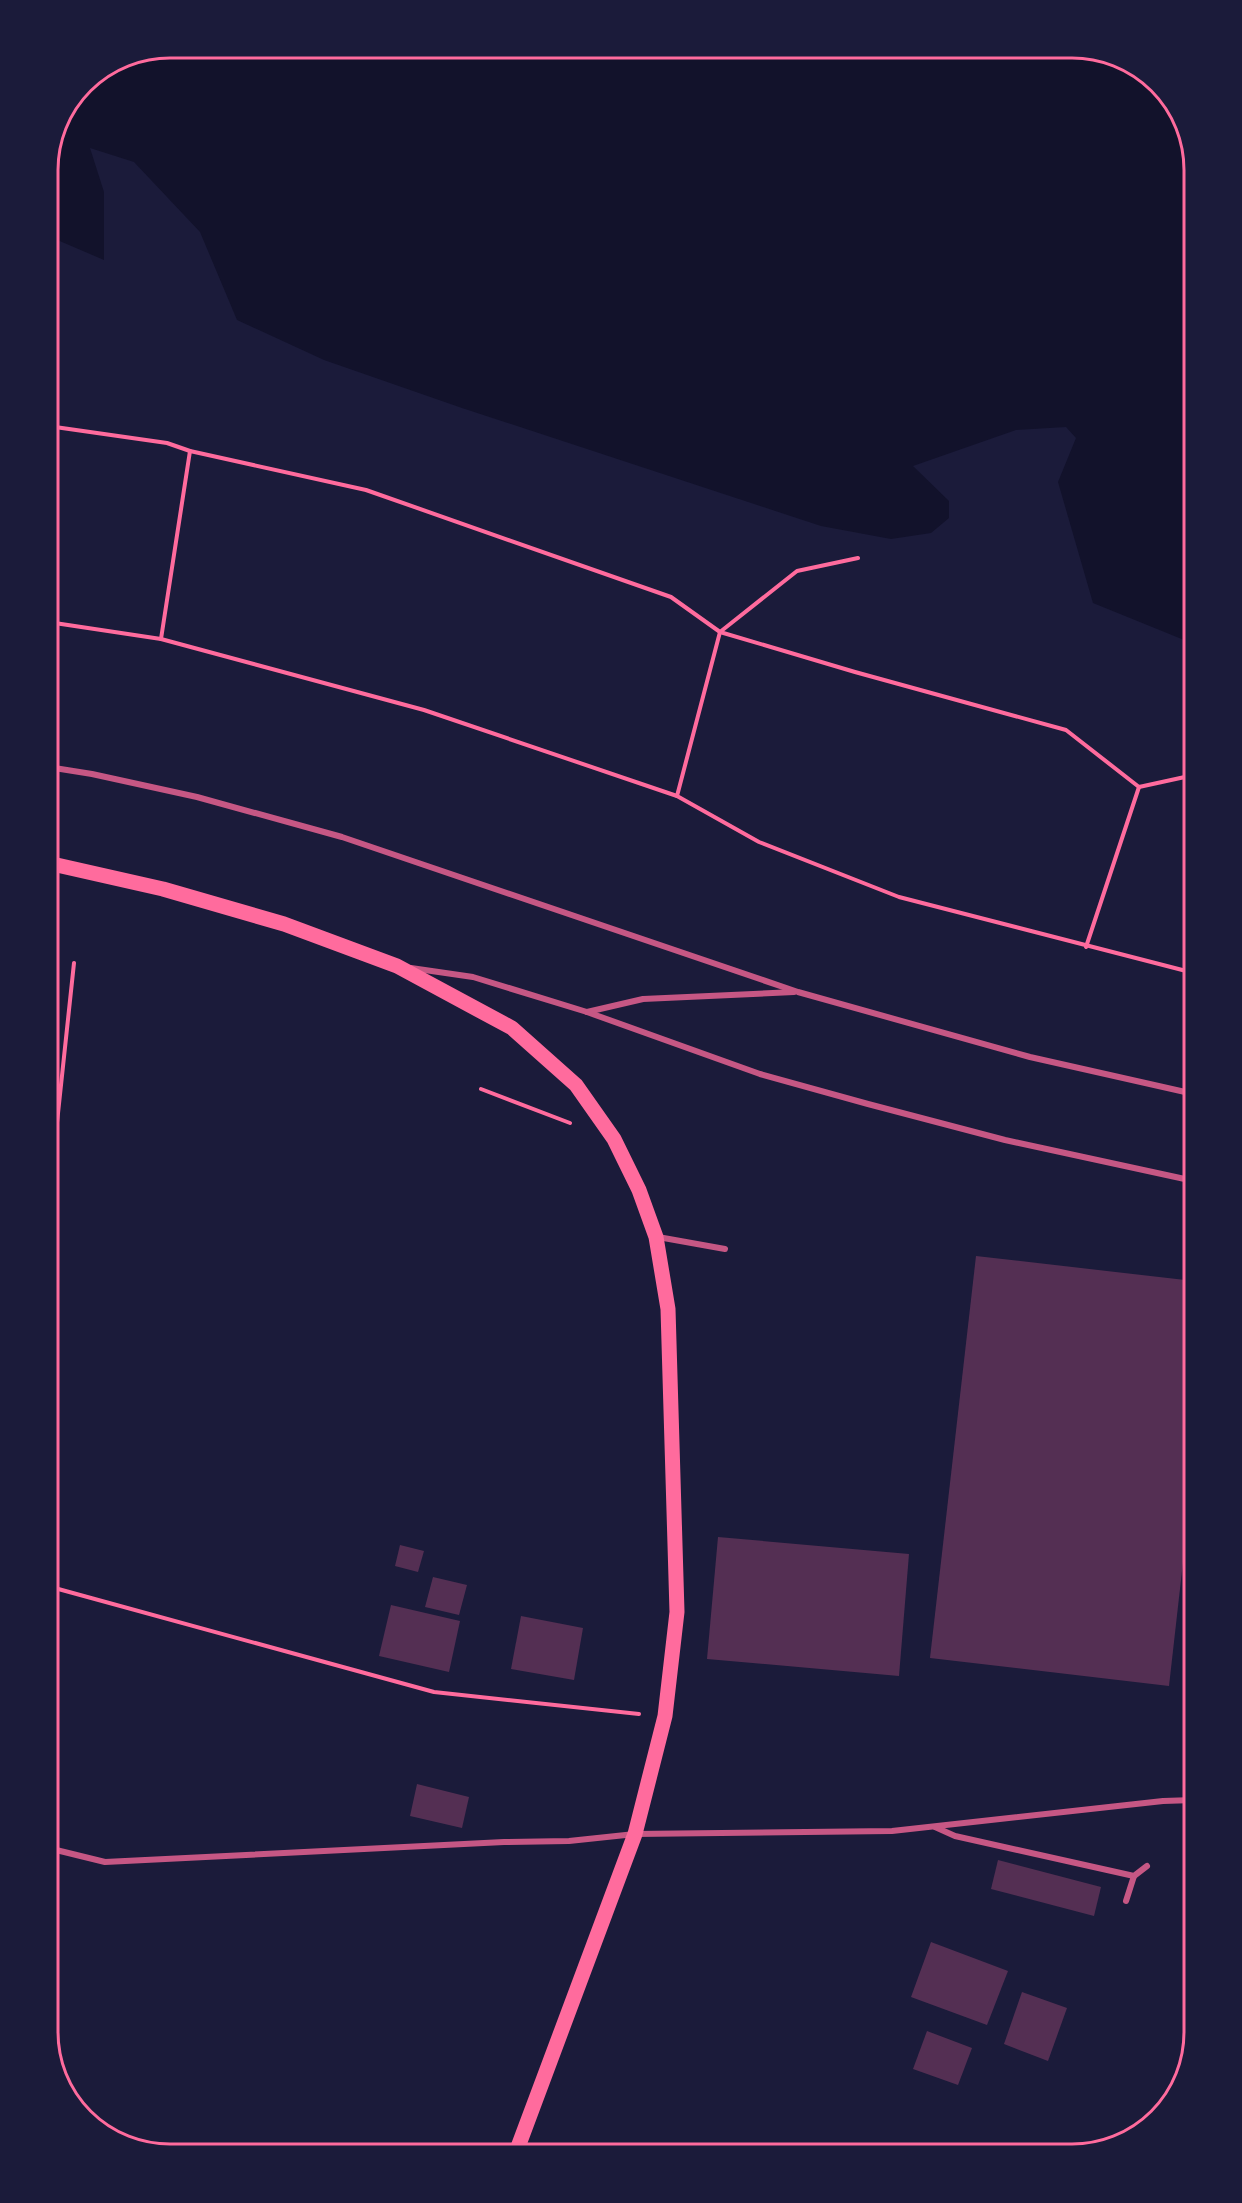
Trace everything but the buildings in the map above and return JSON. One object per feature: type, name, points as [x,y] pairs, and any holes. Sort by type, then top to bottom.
[{"type":"main road","points":[[59,865],[163,890],[284,924],[397,966],[512,1028],[576,1085],[614,1139],[639,1190],[656,1237],[668,1309],[677,1612],[665,1716],[635,1834],[518,2144]]},
{"type":"street","points":[[59,769],[197,796],[342,837],[798,992],[1030,1057],[1184,1092]]},
{"type":"street","points":[[397,966],[473,977],[587,1012],[760,1074],[857,1101],[1005,1140],[1184,1179]]},
{"type":"street","points":[[587,1012],[643,999],[798,992]]},
{"type":"street","points":[[656,1237],[725,1249]]},
{"type":"street","points":[[58,1850],[105,1862],[504,1842],[568,1841],[635,1834],[892,1831],[1163,1800],[1184,1800]]},
{"type":"street","points":[[934,1826],[955,1836],[1134,1876]]},
{"type":"street","points":[[1126,1901],[1134,1876],[1147,1866]]},
{"type":"path","points":[[59,428],[167,443],[190,452],[366,490],[671,597],[720,632],[1066,730],[1139,788]]},
{"type":"path","points":[[161,639],[190,452]]},
{"type":"path","points":[[677,796],[720,632],[797,571],[858,558]]},
{"type":"path","points":[[59,624],[161,639],[424,710],[677,796],[759,842],[900,897],[1184,970]]},
{"type":"path","points":[[1139,788],[1184,777]]},
{"type":"path","points":[[1086,946],[1139,788]]},
{"type":"path","points":[[58,1109],[74,963]]},
{"type":"path","points":[[481,1089],[614,1139]]},
{"type":"path","points":[[58,1588],[434,1692],[665,1716]]},
{"type":"shaded area","points":[[164,59],[1078,59],[1107,64],[1134,77],[1156,97],[1172,121],[1183,156],[1184,640],[1093,603],[1058,482],[1076,438],[1066,427],[1016,430],[913,466],[949,501],[949,518],[931,533],[891,539],[821,526],[462,408],[324,360],[237,320],[200,232],[134,162],[90,148],[104,192],[104,260],[59,241],[59,164],[62,142],[77,108],[97,86],[121,70],[149,61]]}]
